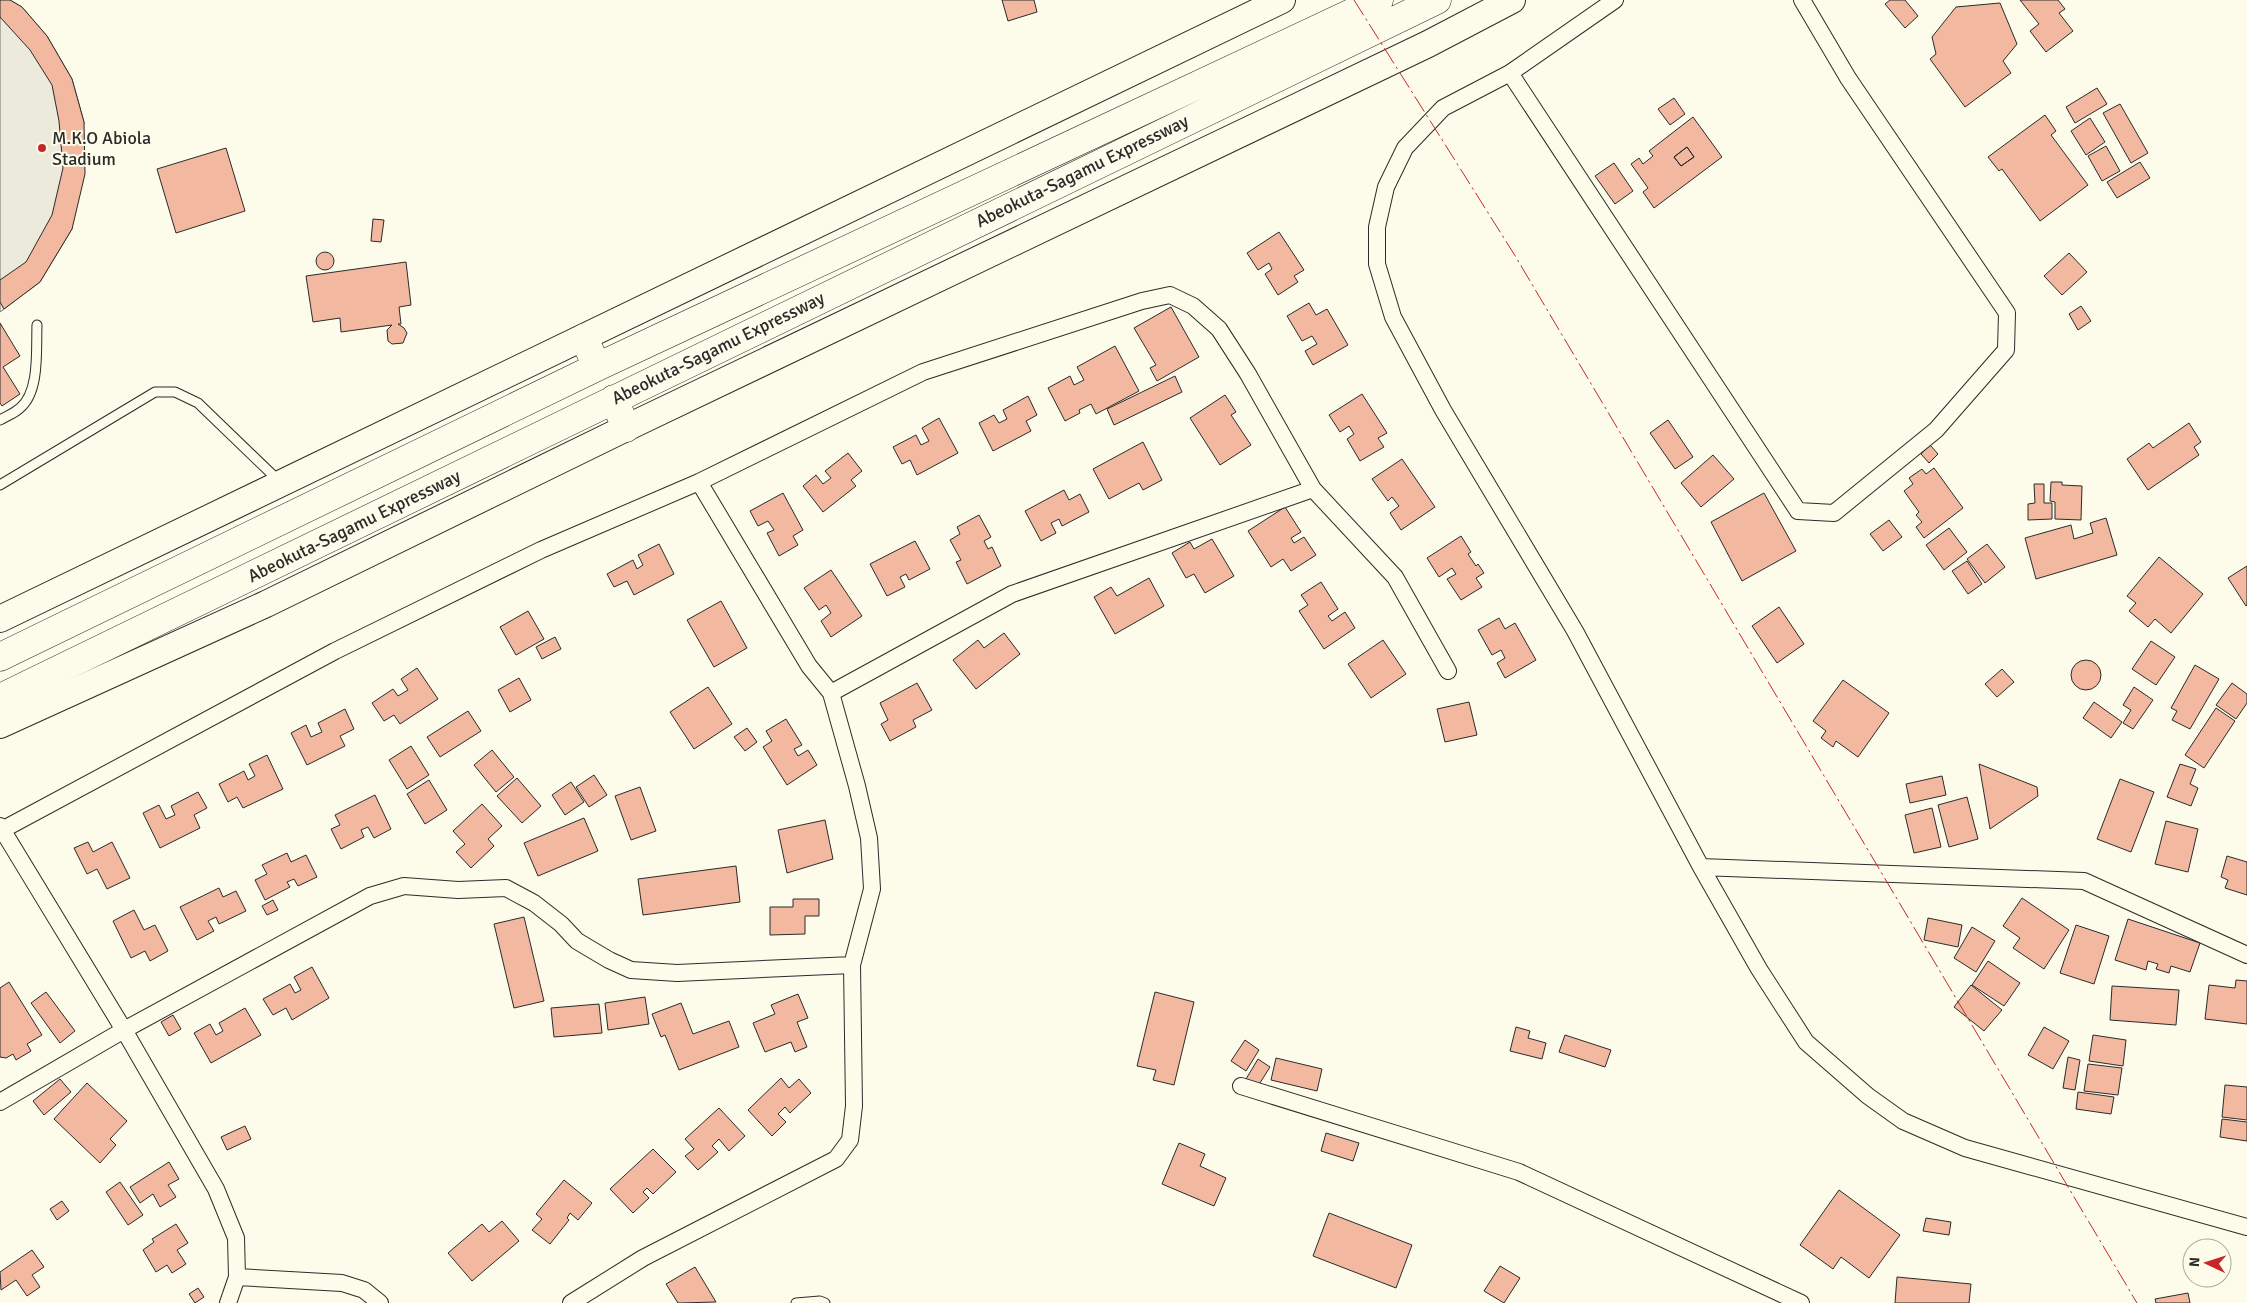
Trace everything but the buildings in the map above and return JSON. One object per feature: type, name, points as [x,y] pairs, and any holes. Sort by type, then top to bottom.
[{"type":"highway","name":"Abeokuta-Sagamu Expressway","points":[[0,657],[597,367],[1379,0]]},
{"type":"highway","name":"Abeokuta-Sagamu Expressway","points":[[0,698],[1425,6]]},
{"type":"highway","points":[[584,338],[597,367]]},
{"type":"highway","points":[[614,399],[626,428]]},
{"type":"main road","points":[[0,619],[1282,0]]},
{"type":"main road","points":[[0,725],[266,604],[626,428],[1428,44],[1512,0]]},
{"type":"street","points":[[1615,0],[1510,73],[1443,108],[1405,148],[1386,187],[1377,226],[1377,264],[1393,317],[1438,402],[1575,632],[1701,867],[1759,969],[1806,1042],[1868,1096],[1903,1121],[1965,1148],[2247,1227]]},
{"type":"street","points":[[1510,73],[1798,511],[1834,513],[1936,430],[2006,350],[2007,313],[1848,78],[1802,0]]},
{"type":"street","points":[[228,1303],[237,1278],[236,1238],[216,1190],[124,1030],[1,828],[335,651],[541,550],[699,482],[923,372],[1142,301],[1170,295],[1193,306],[1219,329],[1248,374],[1314,489],[1395,577],[1448,671]]},
{"type":"street","points":[[571,1303],[643,1258],[836,1159],[850,1140],[854,1106],[852,965],[872,889],[869,838],[831,692],[809,666],[699,482]]},
{"type":"street","points":[[831,692],[1012,594],[1314,489]]},
{"type":"street","points":[[1701,867],[2084,880],[2247,954]]},
{"type":"street","points":[[0,1102],[124,1030],[370,896],[404,886],[458,890],[506,888],[534,903],[561,924],[577,941],[609,960],[631,970],[678,973],[852,965]]},
{"type":"street","points":[[1241,1086],[1519,1172],[1801,1303]]},
{"type":"street","points":[[237,1278],[342,1283],[364,1290],[380,1303]]},
{"type":"lane","points":[[0,420],[21,408],[31,393],[36,366],[37,325]]},
{"type":"lane","points":[[0,485],[155,392],[175,392],[198,403],[282,483]]},
{"type":"lane","points":[[796,1303],[820,1301],[825,1303]]},
{"type":"shaded area","name":"M.K.O Abiola Stadium","points":[[0,0],[10,0],[22,7],[47,36],[72,79],[84,122],[72,229],[40,282],[0,312]]},
{"type":"power","points":[[1354,0],[1514,254],[2137,1303]]},
{"type":"place","name":"M.K.O Abiola Stadium","points":[[42,148]]}]
